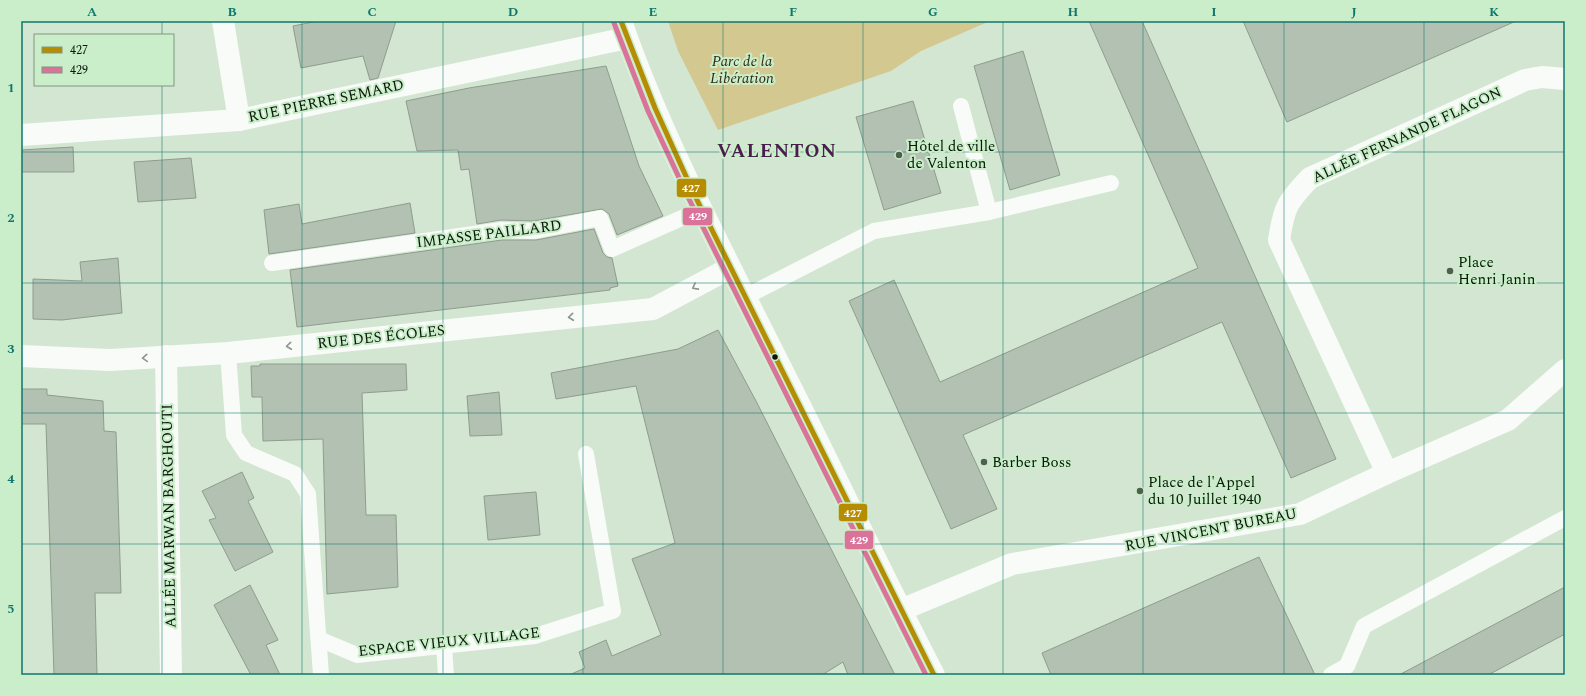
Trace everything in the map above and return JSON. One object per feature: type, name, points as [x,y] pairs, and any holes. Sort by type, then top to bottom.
[{"type":"street","points":[[223,21],[239,120]]},
{"type":"street","points":[[624,30],[667,137],[744,297],[934,675]]},
{"type":"street","name":"RUE PIERRE SEMARD","points":[[21,135],[239,120],[624,30]]},
{"type":"street","name":"ALLÉE FERNANDE FLAGON","points":[[1387,473],[1279,240],[1283,212],[1293,196],[1310,178],[1525,80],[1542,77],[1565,79]]},
{"type":"street","name":"RUE DES ÉCOLES","points":[[21,356],[110,360],[228,353],[653,309],[730,268]]},
{"type":"street","name":"ALLÉE MARWAN BARGHOUTI","points":[[166,356],[172,675]]},
{"type":"street","name":"RUE VINCENT BUREAU","points":[[901,610],[1012,564],[1083,553],[1300,514],[1387,473],[1508,420],[1565,370]]},
{"type":"lane","points":[[961,106],[989,212]]},
{"type":"lane","points":[[744,297],[874,231],[989,212],[1111,183]]},
{"type":"lane","name":"IMPASSE PAILLARD","points":[[272,263],[501,230],[534,231],[600,218],[612,248],[702,209]]},
{"type":"lane","points":[[228,353],[234,435],[246,453],[295,474],[308,494],[321,675]]},
{"type":"lane","name":"ESPACE VIEUX VILLAGE","points":[[319,639],[357,655],[534,636],[613,611],[586,454]]},
{"type":"lane","points":[[1331,675],[1347,666],[1364,626],[1565,518]]},
{"type":"lane","points":[[444,646],[446,675]]},
{"type":"green space","name":"Parc de la Libération","points":[[668,21],[990,21],[921,51],[891,71],[718,130],[678,51]]},
{"type":"building","points":[[318,21],[396,21],[378,78],[370,80],[363,56],[301,68],[293,26]]},
{"type":"building","points":[[1089,21],[1142,21],[1336,459],[1291,478],[1222,322],[963,435],[997,509],[951,529],[849,301],[894,280],[940,382],[1198,268]]},
{"type":"building","points":[[1243,21],[1516,21],[1287,122]]},
{"type":"building","points":[[1023,51],[1060,175],[1010,190],[974,66]]},
{"type":"building","points":[[606,66],[639,166],[663,216],[617,235],[609,214],[602,209],[533,221],[501,220],[477,224],[469,169],[461,170],[458,150],[417,151],[406,101],[469,88]]},
{"type":"building","name":"Hôtel de ville de Valenton","points":[[913,101],[941,193],[884,210],[856,117]]},
{"type":"building","points":[[73,147],[74,172],[21,172],[21,150]]},
{"type":"building","points":[[191,158],[196,198],[138,202],[134,162]]},
{"type":"building","points":[[410,203],[415,233],[269,254],[264,210],[299,204],[302,224]]},
{"type":"building","points":[[594,229],[603,253],[607,257],[612,258],[618,286],[610,288],[610,290],[297,327],[290,270],[502,240],[536,240]]},
{"type":"building","points":[[118,258],[122,313],[62,320],[33,319],[33,279],[82,281],[80,262]]},
{"type":"building","points":[[718,330],[756,401],[895,675],[848,675],[843,662],[822,675],[569,675],[585,668],[579,652],[606,640],[612,656],[661,635],[632,559],[675,543],[636,386],[556,399],[551,373],[678,349]]},
{"type":"building","points":[[260,364],[406,364],[407,390],[362,393],[366,515],[396,515],[398,587],[327,594],[323,439],[263,441],[262,397],[252,397],[251,366],[260,366]]},
{"type":"building","points":[[21,389],[47,389],[47,395],[103,401],[104,431],[116,432],[121,593],[95,593],[97,675],[54,675],[46,424],[21,424]]},
{"type":"building","points":[[499,392],[502,435],[470,436],[467,396]]},
{"type":"building","points":[[242,472],[254,498],[248,501],[273,552],[235,571],[209,520],[216,518],[202,491]]},
{"type":"building","points":[[536,492],[540,535],[488,540],[484,496]]},
{"type":"building","points":[[1259,557],[1315,675],[1051,675],[1042,653]]},
{"type":"building","points":[[250,585],[278,640],[266,645],[280,675],[251,675],[214,605]]},
{"type":"building","points":[[1565,587],[1565,634],[1488,675],[1399,675]]},
{"type":"transit line","name":"427","points":[[621,21],[655,108],[694,194],[934,675]]},
{"type":"transit line","name":"429","points":[[614,23],[648,111],[688,197],[926,675]]},
{"type":"place","name":"Hôtel de ville de Valenton","points":[[899,155]]},
{"type":"place","name":"Place Henri Janin","points":[[1450,271]]},
{"type":"place","name":"Barber Boss","points":[[984,462]]},
{"type":"place","name":"Place de l'Appel du 10 Juillet 1940","points":[[1140,491]]},
{"type":"district","name":"VALENTON","points":[[777,151]]}]
